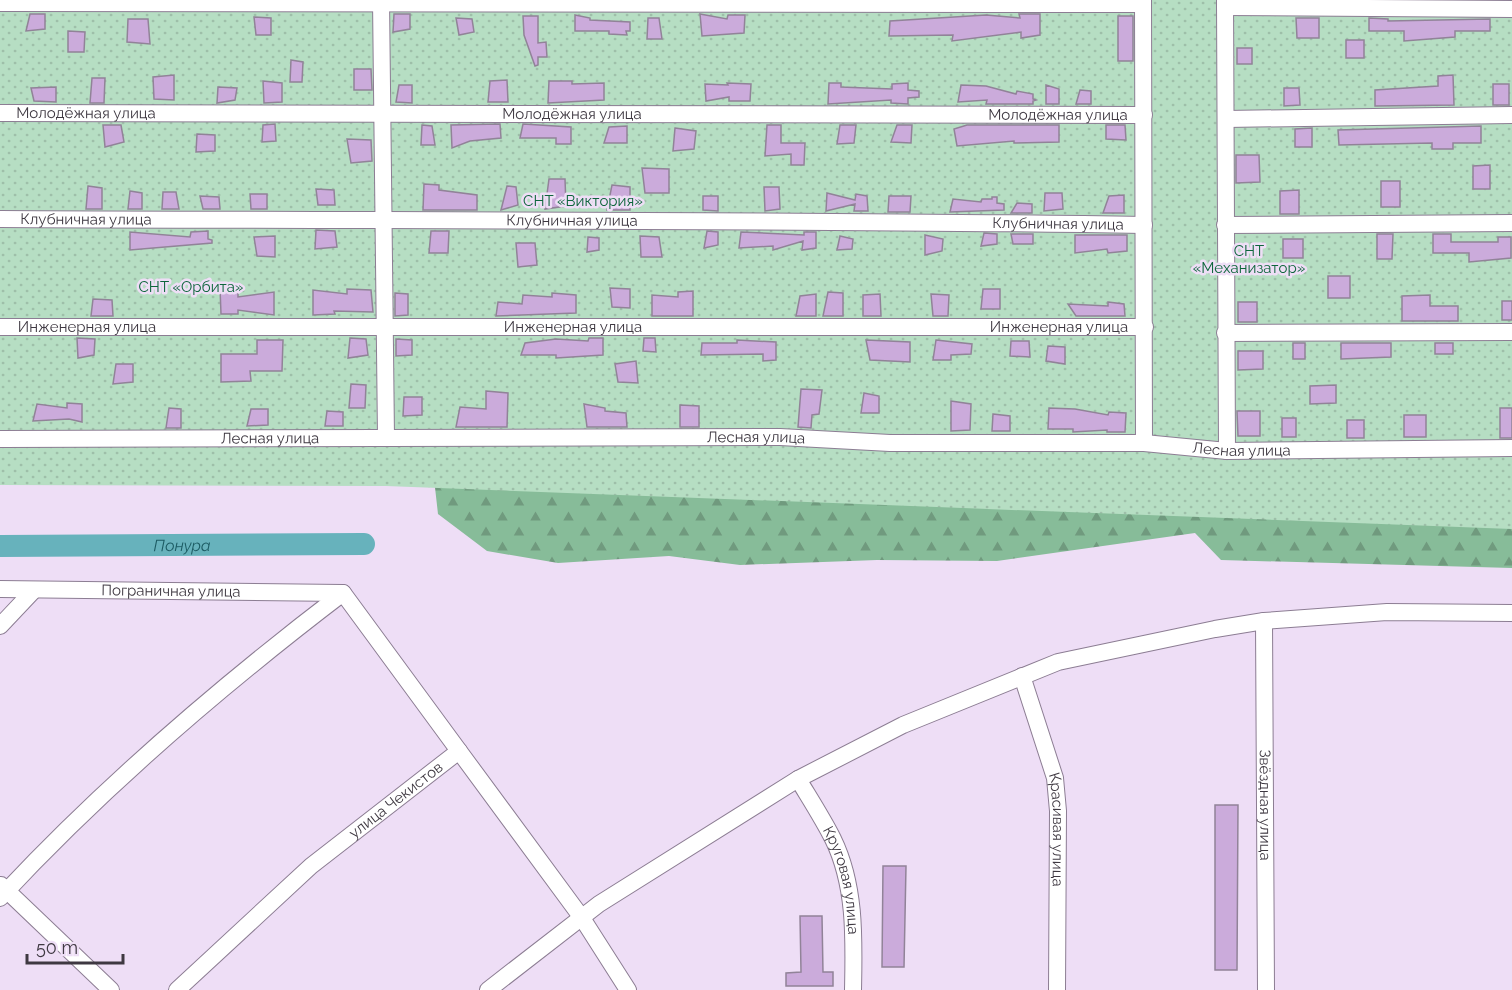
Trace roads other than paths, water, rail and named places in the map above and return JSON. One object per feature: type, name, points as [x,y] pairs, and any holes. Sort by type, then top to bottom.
[{"type":"street","points":[[381,2],[386,437]]},
{"type":"street","points":[[0,3],[1143,2],[1144,443]]},
{"type":"street","points":[[1227,451],[1225,4],[1512,9]]},
{"type":"street","name":"Молодёжная улица","points":[[0,113],[1144,115]]},
{"type":"street","points":[[1226,119],[1512,115]]},
{"type":"street","name":"Клубничная улица","points":[[0,219],[382,221],[783,219],[1144,225]]},
{"type":"street","points":[[1225,225],[1512,223]]},
{"type":"street","name":"Инженерная улица","points":[[0,327],[1145,327]]},
{"type":"street","points":[[1225,333],[1512,332]]},
{"type":"street","name":"Лесная улица","points":[[0,439],[780,437],[890,442],[1144,443],[1227,451],[1512,448]]},
{"type":"street","name":"Пограничная улица","points":[[0,589],[343,593]]},
{"type":"street","points":[[0,626],[34,590]]},
{"type":"street","points":[[111,990],[2,891],[195,711],[271,648],[343,593],[582,918],[628,990]]},
{"type":"street","points":[[488,990],[599,904],[798,779],[903,725],[1058,662],[1215,628],[1264,621],[1387,612],[1512,613]]},
{"type":"street","name":"Звёздная улица","points":[[1264,621],[1266,990]]},
{"type":"street","name":"Красивая улица","points":[[1022,676],[1055,778],[1058,811],[1057,990]]},
{"type":"street","name":"улица Чекистов","points":[[177,990],[311,866],[459,751]]},
{"type":"street","name":"Круговая улица","points":[[798,779],[834,841],[848,881],[854,942],[853,990]]},
{"type":"waterway","name":"Понура","points":[[0,546],[364,544]]},
{"type":"park label","name":"СНТ «Виктория»","points":[[583,201]]},
{"type":"park label","name":"СНТ «Механизатор»","points":[[1249,260]]},
{"type":"park label","name":"СНТ «Орбита»","points":[[191,287]]}]
